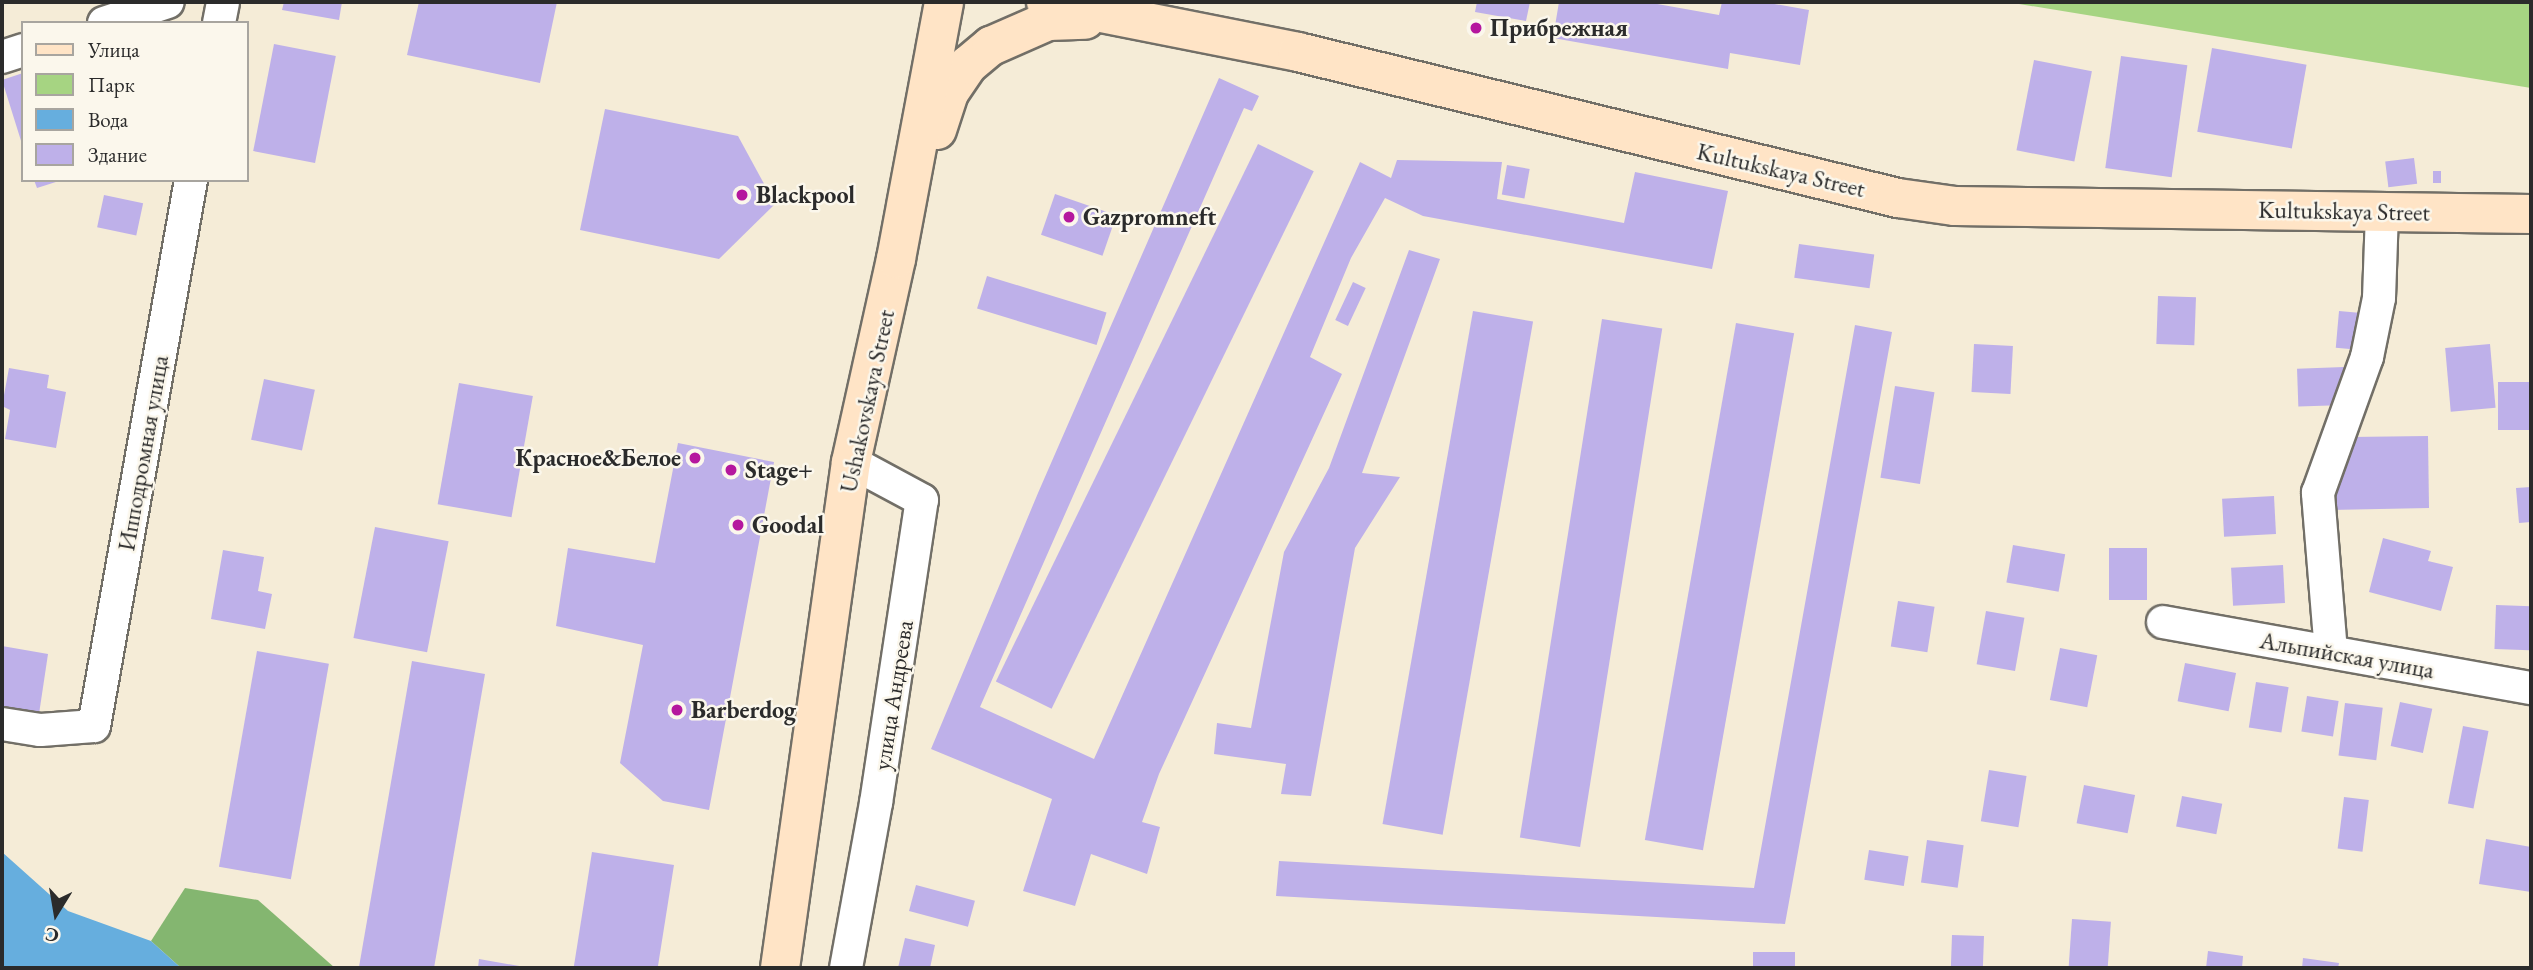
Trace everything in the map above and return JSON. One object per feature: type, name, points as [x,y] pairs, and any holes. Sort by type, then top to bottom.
[{"type":"main road","name":"Ushakovskaya Street","points":[[780,968],[851,461],[896,259],[944,2]]},
{"type":"main road","name":"Kultukskaya Street","points":[[1046,2],[1298,52],[1898,198],[1955,206],[2531,214]]},
{"type":"main road","points":[[896,259],[918,203],[949,93],[968,65],[991,46],[1048,21],[1131,19]]},
{"type":"street","points":[[110,21],[168,2]]},
{"type":"street","points":[[219,21],[222,2]]},
{"type":"street","points":[[2,57],[21,51]]},
{"type":"street","name":"Ипподромная улица","points":[[2,724],[41,730],[94,726],[191,182]]},
{"type":"street","points":[[2331,652],[2318,494],[2367,357],[2379,298],[2382,212]]},
{"type":"street","name":"улица Андреева","points":[[846,968],[877,803],[922,500],[851,461]]},
{"type":"street","name":"Альпийская улица","points":[[2163,622],[2531,688]]},
{"type":"green space","points":[[2007,2],[2531,2],[2531,88]]},
{"type":"green space","points":[[185,888],[258,900],[335,968],[181,968],[151,941]]},
{"type":"water","points":[[2,852],[68,911],[151,941],[181,968],[2,968]]},
{"type":"building","points":[[284,2],[342,2],[339,20],[282,10]]},
{"type":"building","points":[[419,2],[557,2],[540,83],[407,55]]},
{"type":"building","points":[[1477,2],[1530,2],[1526,21],[1475,12]]},
{"type":"building","points":[[1559,2],[1646,2],[1719,15],[1722,2],[1763,2],[1809,10],[1800,65],[1730,53],[1728,69],[1553,38]]},
{"type":"building","points":[[274,44],[336,56],[315,163],[253,151]]},
{"type":"building","points":[[2212,48],[2307,65],[2292,148],[2197,132]]},
{"type":"building","points":[[2121,56],[2187,65],[2172,177],[2105,168]]},
{"type":"building","points":[[2034,60],[2092,71],[2074,162],[2016,150]]},
{"type":"building","points":[[21,74],[21,141],[2,80]]},
{"type":"building","points":[[1219,78],[1259,96],[1252,111],[1244,108],[980,707],[1094,759],[1360,162],[1391,178],[1397,160],[1502,162],[1497,199],[1624,223],[1635,172],[1728,191],[1712,269],[1423,216],[1385,198],[1351,258],[1310,357],[1342,374],[1159,774],[1142,822],[1160,827],[1147,874],[1091,854],[1075,906],[1023,891],[1052,799],[931,749],[1038,493]]},
{"type":"building","points":[[605,109],[738,136],[775,204],[719,259],[580,230]]},
{"type":"building","points":[[1258,144],[1314,171],[1052,709],[996,681]]},
{"type":"building","points":[[2414,158],[2417,184],[2388,187],[2385,162]]},
{"type":"building","points":[[1507,165],[1530,169],[1524,199],[1502,195]]},
{"type":"building","points":[[2433,171],[2441,171],[2441,183],[2433,183]]},
{"type":"building","points":[[35,182],[56,182],[37,188]]},
{"type":"building","points":[[1055,194],[1116,215],[1102,256],[1041,235]]},
{"type":"building","points":[[104,195],[143,203],[136,236],[97,227]]},
{"type":"building","points":[[1799,244],[1874,255],[1870,288],[1794,278]]},
{"type":"building","points":[[1409,250],[1440,259],[1362,473],[1400,477],[1355,548],[1311,796],[1281,794],[1286,764],[1214,754],[1217,723],[1251,728],[1284,552],[1329,468]]},
{"type":"building","points":[[987,276],[1107,313],[1097,345],[977,309]]},
{"type":"building","points":[[1353,282],[1366,288],[1348,326],[1335,320]]},
{"type":"building","points":[[2158,296],[2196,297],[2194,345],[2156,344]]},
{"type":"building","points":[[1473,311],[1533,322],[1443,835],[1383,824]]},
{"type":"building","points":[[2339,311],[2364,313],[2361,350],[2336,348]]},
{"type":"building","points":[[1602,319],[1662,329],[1580,847],[1520,838]]},
{"type":"building","points":[[1736,323],[1794,333],[1703,850],[1645,840]]},
{"type":"building","points":[[1855,325],[1892,332],[1785,924],[1276,896],[1279,861],[1754,888]]},
{"type":"building","points":[[1974,344],[2013,346],[2010,394],[1971,392]]},
{"type":"building","points":[[2490,344],[2496,408],[2451,412],[2445,348]]},
{"type":"building","points":[[2344,367],[2345,405],[2298,407],[2297,369]]},
{"type":"building","points":[[9,368],[49,375],[47,388],[66,392],[56,448],[5,439],[10,410],[2,406]]},
{"type":"building","points":[[264,379],[315,390],[302,450],[251,440]]},
{"type":"building","points":[[2498,382],[2531,382],[2531,430],[2498,430]]},
{"type":"building","points":[[459,383],[533,396],[512,517],[438,504]]},
{"type":"building","points":[[1895,386],[1935,392],[1920,484],[1880,478]]},
{"type":"building","points":[[2428,436],[2429,508],[2330,510],[2350,437]]},
{"type":"building","points":[[678,443],[774,462],[709,810],[663,801],[620,763],[643,645],[556,626],[568,548],[655,563]]},
{"type":"building","points":[[2531,487],[2531,522],[2519,523],[2516,488]]},
{"type":"building","points":[[2274,496],[2276,534],[2224,537],[2222,499]]},
{"type":"building","points":[[375,527],[449,541],[427,652],[353,638]]},
{"type":"building","points":[[2383,538],[2431,551],[2428,561],[2453,567],[2441,611],[2369,592]]},
{"type":"building","points":[[2013,545],[2065,554],[2059,592],[2006,582]]},
{"type":"building","points":[[2109,548],[2147,548],[2147,600],[2109,600]]},
{"type":"building","points":[[223,550],[264,557],[258,591],[272,594],[265,629],[211,619]]},
{"type":"building","points":[[2283,565],[2285,603],[2233,606],[2231,568]]},
{"type":"building","points":[[1898,601],[1935,607],[1927,652],[1891,646]]},
{"type":"building","points":[[2496,605],[2531,606],[2529,650],[2494,649]]},
{"type":"building","points":[[1986,611],[2024,618],[2015,671],[1977,664]]},
{"type":"building","points":[[2,646],[48,654],[39,714],[2,708]]},
{"type":"building","points":[[2060,648],[2097,655],[2087,707],[2050,700]]},
{"type":"building","points":[[257,651],[329,664],[291,879],[219,867]]},
{"type":"building","points":[[412,661],[485,674],[434,968],[364,968],[359,967]]},
{"type":"building","points":[[2185,663],[2236,673],[2229,711],[2178,701]]},
{"type":"building","points":[[2256,682],[2289,687],[2281,733],[2249,727]]},
{"type":"building","points":[[2307,696],[2339,701],[2333,737],[2301,732]]},
{"type":"building","points":[[2400,702],[2432,709],[2423,753],[2391,746]]},
{"type":"building","points":[[2345,703],[2383,708],[2376,760],[2339,756]]},
{"type":"building","points":[[2463,726],[2489,731],[2473,809],[2448,804]]},
{"type":"building","points":[[1989,770],[2027,776],[2018,827],[1981,821]]},
{"type":"building","points":[[2084,785],[2135,795],[2128,833],[2077,823]]},
{"type":"building","points":[[2182,796],[2222,804],[2216,834],[2176,826]]},
{"type":"building","points":[[2344,797],[2369,800],[2362,852],[2338,849]]},
{"type":"building","points":[[2486,839],[2531,847],[2531,892],[2479,884]]},
{"type":"building","points":[[1927,840],[1964,845],[1958,888],[1921,883]]},
{"type":"building","points":[[1869,850],[1909,856],[1904,886],[1864,880]]},
{"type":"building","points":[[592,852],[674,865],[658,968],[574,968]]},
{"type":"building","points":[[916,885],[975,901],[968,927],[909,911]]},
{"type":"building","points":[[2072,919],[2111,922],[2108,968],[2069,968]]},
{"type":"building","points":[[1952,935],[1984,936],[1983,968],[1951,968]]},
{"type":"building","points":[[905,938],[935,945],[930,968],[898,968]]},
{"type":"building","points":[[2208,951],[2243,956],[2242,968],[2206,968]]},
{"type":"building","points":[[1753,952],[1795,952],[1795,968],[1753,968]]},
{"type":"building","points":[[2303,958],[2339,963],[2338,968],[2302,968]]},
{"type":"building","points":[[479,959],[525,967],[525,968],[478,968]]},
{"type":"place","name":"Прибрежная","points":[[1476,28]]},
{"type":"place","name":"Blackpool","points":[[742,195]]},
{"type":"place","name":"Gazpromneft","points":[[1069,217]]},
{"type":"place","name":"Красное&Белое","points":[[695,458]]},
{"type":"place","name":"Stage+","points":[[731,470]]},
{"type":"place","name":"Goodal","points":[[738,525]]},
{"type":"place","name":"Barberdog","points":[[677,710]]}]
